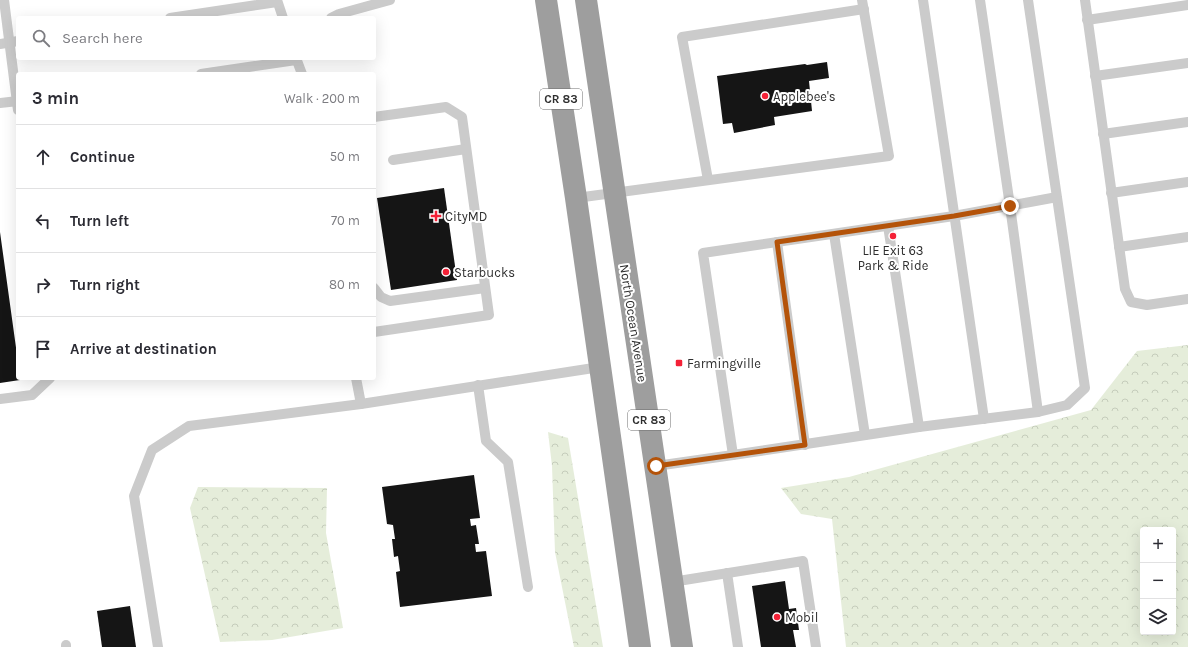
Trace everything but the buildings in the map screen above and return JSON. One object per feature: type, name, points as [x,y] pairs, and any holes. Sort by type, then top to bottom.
[{"type":"highway","name":"CR 83","points":[[546,0],[576,198],[640,647]]},
{"type":"highway","name":"North Ocean Avenue","points":[[586,0],[682,647]]},
{"type":"highway","points":[[631,591],[633,647]]},
{"type":"lane","points":[[4,0],[16,90]]},
{"type":"lane","points":[[335,16],[390,0]]},
{"type":"lane","points":[[923,0],[984,419]]},
{"type":"lane","points":[[980,0],[1038,412]]},
{"type":"lane","points":[[656,466],[919,427],[1038,412],[1068,404],[1085,388],[1028,0]]},
{"type":"lane","points":[[1084,0],[1125,289],[1131,302],[1147,305],[1188,299]]},
{"type":"lane","points":[[183,16],[277,1],[282,16]]},
{"type":"lane","points":[[576,198],[889,156],[863,5],[682,37],[708,180]]},
{"type":"lane","points":[[1087,20],[1188,5]]},
{"type":"lane","points":[[214,72],[290,60]]},
{"type":"lane","points":[[296,60],[301,72]]},
{"type":"lane","points":[[1095,76],[1188,63]]},
{"type":"lane","points":[[0,103],[16,104]]},
{"type":"lane","points":[[376,117],[446,107],[462,117],[489,314],[376,332]]},
{"type":"lane","points":[[1103,134],[1188,122]]},
{"type":"lane","points":[[393,160],[466,149]]},
{"type":"lane","points":[[1111,193],[1188,182]]},
{"type":"lane","points":[[733,455],[703,254],[954,216],[1057,197]]},
{"type":"lane","points":[[888,226],[919,427]]},
{"type":"lane","points":[[834,234],[865,436]]},
{"type":"lane","points":[[1119,247],[1188,237]]},
{"type":"lane","points":[[777,242],[805,445]]},
{"type":"lane","points":[[376,291],[381,297],[390,301],[485,288]]},
{"type":"lane","points":[[158,647],[134,496],[152,450],[189,426],[361,404],[600,367]]},
{"type":"lane","points":[[0,399],[32,395],[48,380]]},
{"type":"lane","points":[[356,380],[361,404]]},
{"type":"lane","points":[[478,385],[486,441],[508,462],[528,588]]},
{"type":"lane","points":[[672,582],[803,561],[816,647]]},
{"type":"lane","points":[[727,573],[738,647]]},
{"type":"green space","points":[[1188,345],[1188,647],[846,647],[832,519],[801,514],[781,488],[849,477],[1091,410],[1137,351]]},
{"type":"green space","points":[[548,432],[568,438],[603,647],[574,647],[555,552],[552,466]]},
{"type":"green space","points":[[198,487],[327,488],[326,533],[343,628],[272,640],[220,642],[190,508]]},
{"type":"place","name":"Applebee's","points":[[765,96]]},
{"type":"place","name":"CityMD","points":[[436,216]]},
{"type":"place","name":"LIE Exit 63 Park & Ride","points":[[893,236]]},
{"type":"place","name":"Starbucks","points":[[446,272]]},
{"type":"place","name":"Farmingville","points":[[679,363]]},
{"type":"place","name":"Mobil","points":[[777,617]]},
{"type":"route","points":[[656,466],[805,445],[777,242],[954,216],[1010,206]]}]
